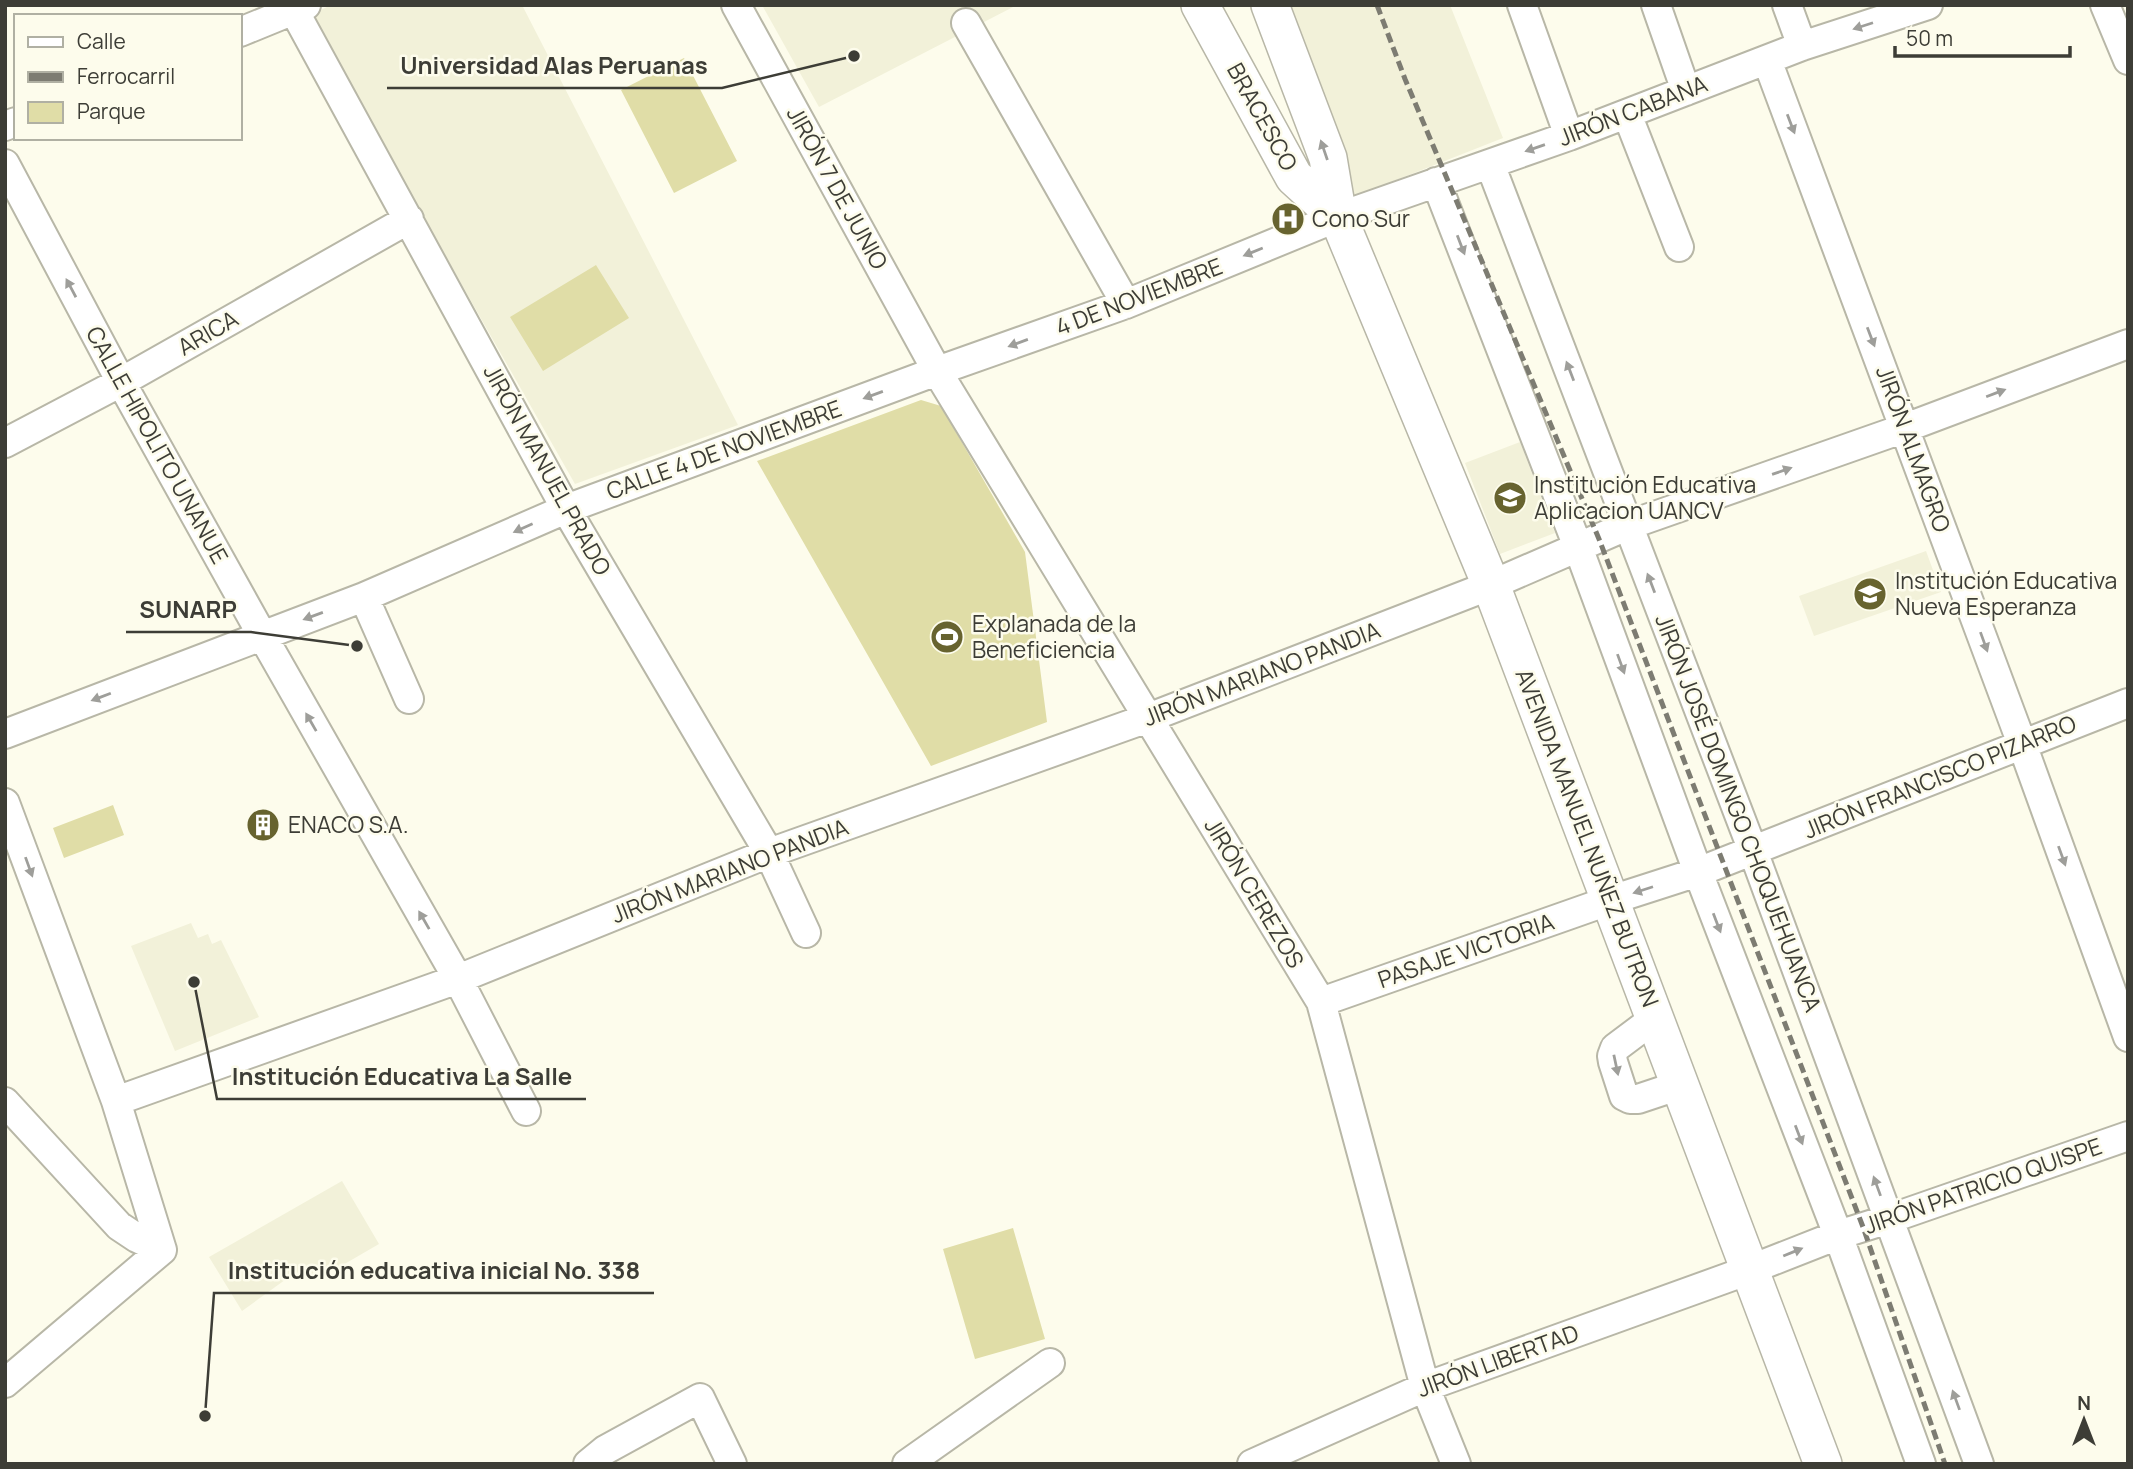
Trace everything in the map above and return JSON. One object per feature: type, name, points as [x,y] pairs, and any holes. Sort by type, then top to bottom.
[{"type":"main road","name":"BRACESCO","points":[[1200,5],[1294,177],[1338,217]]},
{"type":"main road","points":[[1270,5],[1328,158],[1338,217]]},
{"type":"main road","name":"AVENIDA MANUEL NUÑEZ BUTRON","points":[[1338,217],[1490,585],[1823,1464]]},
{"type":"street","name":"JIRÓN 7 DE JUNIO","points":[[736,5],[937,371]]},
{"type":"street","points":[[1522,5],[1569,136]]},
{"type":"street","points":[[1656,5],[1686,91]]},
{"type":"street","points":[[1787,5],[1802,46]]},
{"type":"street","name":"JIRÓN CABANA","points":[[1338,217],[1569,136],[1802,46],[1928,5]]},
{"type":"street","points":[[2105,5],[2128,60]]},
{"type":"street","points":[[242,31],[297,7]]},
{"type":"street","name":"JIRÓN MANUEL PRADO","points":[[297,7],[566,509],[769,852],[806,933]]},
{"type":"street","points":[[965,23],[1126,304]]},
{"type":"street","name":"JIRÓN ALMAGRO","points":[[1767,60],[2022,744],[2128,1037]]},
{"type":"street","points":[[1627,114],[1679,247]]},
{"type":"street","name":"CALLE HIPOLITO UNANUE","points":[[5,164],[121,382],[458,979],[526,1111]]},
{"type":"street","name":"JIRÓN JOSÉ DOMINGO CHOQUEHUANCA","points":[[1490,164],[1753,851],[1979,1464]]},
{"type":"street","points":[[1436,182],[1578,547],[1698,872],[1838,1235],[1921,1464]]},
{"type":"street","name":"4 DE NOVIEMBRE","points":[[937,371],[1126,304],[1338,217]]},
{"type":"street","name":"ARICA","points":[[5,443],[121,382],[409,219]]},
{"type":"street","name":"JIRÓN MARIANO PANDIA","points":[[116,1101],[458,979],[769,852],[1148,718],[1490,585],[1629,525],[1905,428],[2128,344]]},
{"type":"street","name":"CALLE 4 DE NOVIEMBRE","points":[[5,734],[364,597],[566,509],[937,371]]},
{"type":"street","name":"JIRÓN CEREZOS","points":[[937,371],[1321,1002],[1425,1387],[1456,1464]]},
{"type":"street","points":[[364,597],[409,699]]},
{"type":"street","name":"JIRÓN FRANCISCO PIZARRO","points":[[1698,872],[2128,703]]},
{"type":"street","points":[[5,803],[116,1101],[162,1250]]},
{"type":"street","name":"PASAJE VICTORIA","points":[[1321,1002],[1698,872]]},
{"type":"street","points":[[1655,1018],[1615,1048],[1613,1062],[1624,1096],[1637,1099],[1680,1085]]},
{"type":"street","points":[[5,1102],[119,1226],[162,1250]]},
{"type":"street","name":"JIRÓN PATRICIO QUISPE","points":[[1749,1270],[1838,1235],[2128,1136]]},
{"type":"street","points":[[5,1383],[162,1250]]},
{"type":"street","name":"JIRÓN LIBERTAD","points":[[1252,1464],[1425,1387],[1749,1270]]},
{"type":"street","points":[[906,1464],[1050,1363]]},
{"type":"street","points":[[589,1464],[605,1450],[700,1398],[732,1464]]},
{"type":"shaded area","points":[[331,5],[522,5],[738,425],[575,484],[309,16]]},
{"type":"shaded area","points":[[762,5],[1017,5],[819,107]]},
{"type":"shaded area","points":[[1282,5],[1450,5],[1503,138],[1348,199]]},
{"type":"shaded area","name":"Institución Educativa Aplicacion UANCV","points":[[1520,442],[1555,533],[1500,554],[1465,463]]},
{"type":"shaded area","name":"Institución Educativa Nueva Esperanza","points":[[1926,551],[1941,592],[1814,636],[1799,596]]},
{"type":"shaded area","points":[[191,923],[198,938],[208,934],[212,944],[221,940],[259,1017],[175,1051],[131,946]]},
{"type":"shaded area","points":[[342,1181],[379,1244],[329,1273],[308,1277],[296,1272],[242,1311],[209,1257]]},
{"type":"green space","points":[[684,58],[737,161],[674,193],[621,90]]},
{"type":"green space","points":[[596,265],[629,318],[543,371],[510,317]]},
{"type":"green space","name":"Explanada de la Beneficiencia","points":[[921,400],[941,406],[1025,552],[1047,722],[931,766],[757,461]]},
{"type":"green space","points":[[113,805],[124,835],[64,858],[53,828]]},
{"type":"green space","points":[[1013,1228],[1045,1339],[975,1359],[943,1249]]},
{"type":"railway","points":[[1377,5],[1405,79],[1599,539],[1863,1227],[1945,1464]]},
{"type":"place","name":"Universidad Alas Peruanas","points":[[854,56]]},
{"type":"place","name":"Cono Sur","points":[[1288,219]]},
{"type":"place","name":"Institución Educativa Aplicacion UANCV","points":[[1510,498]]},
{"type":"place","name":"Institución Educativa Nueva Esperanza","points":[[1870,594]]},
{"type":"place","name":"Explanada de la Beneficiencia","points":[[947,637]]},
{"type":"place","name":"SUNARP","points":[[357,646]]},
{"type":"place","name":"ENACO S.A.","points":[[263,825]]},
{"type":"place","name":"Institución Educativa La Salle","points":[[194,982]]},
{"type":"place","name":"Institución educativa inicial No. 338","points":[[205,1416]]}]
